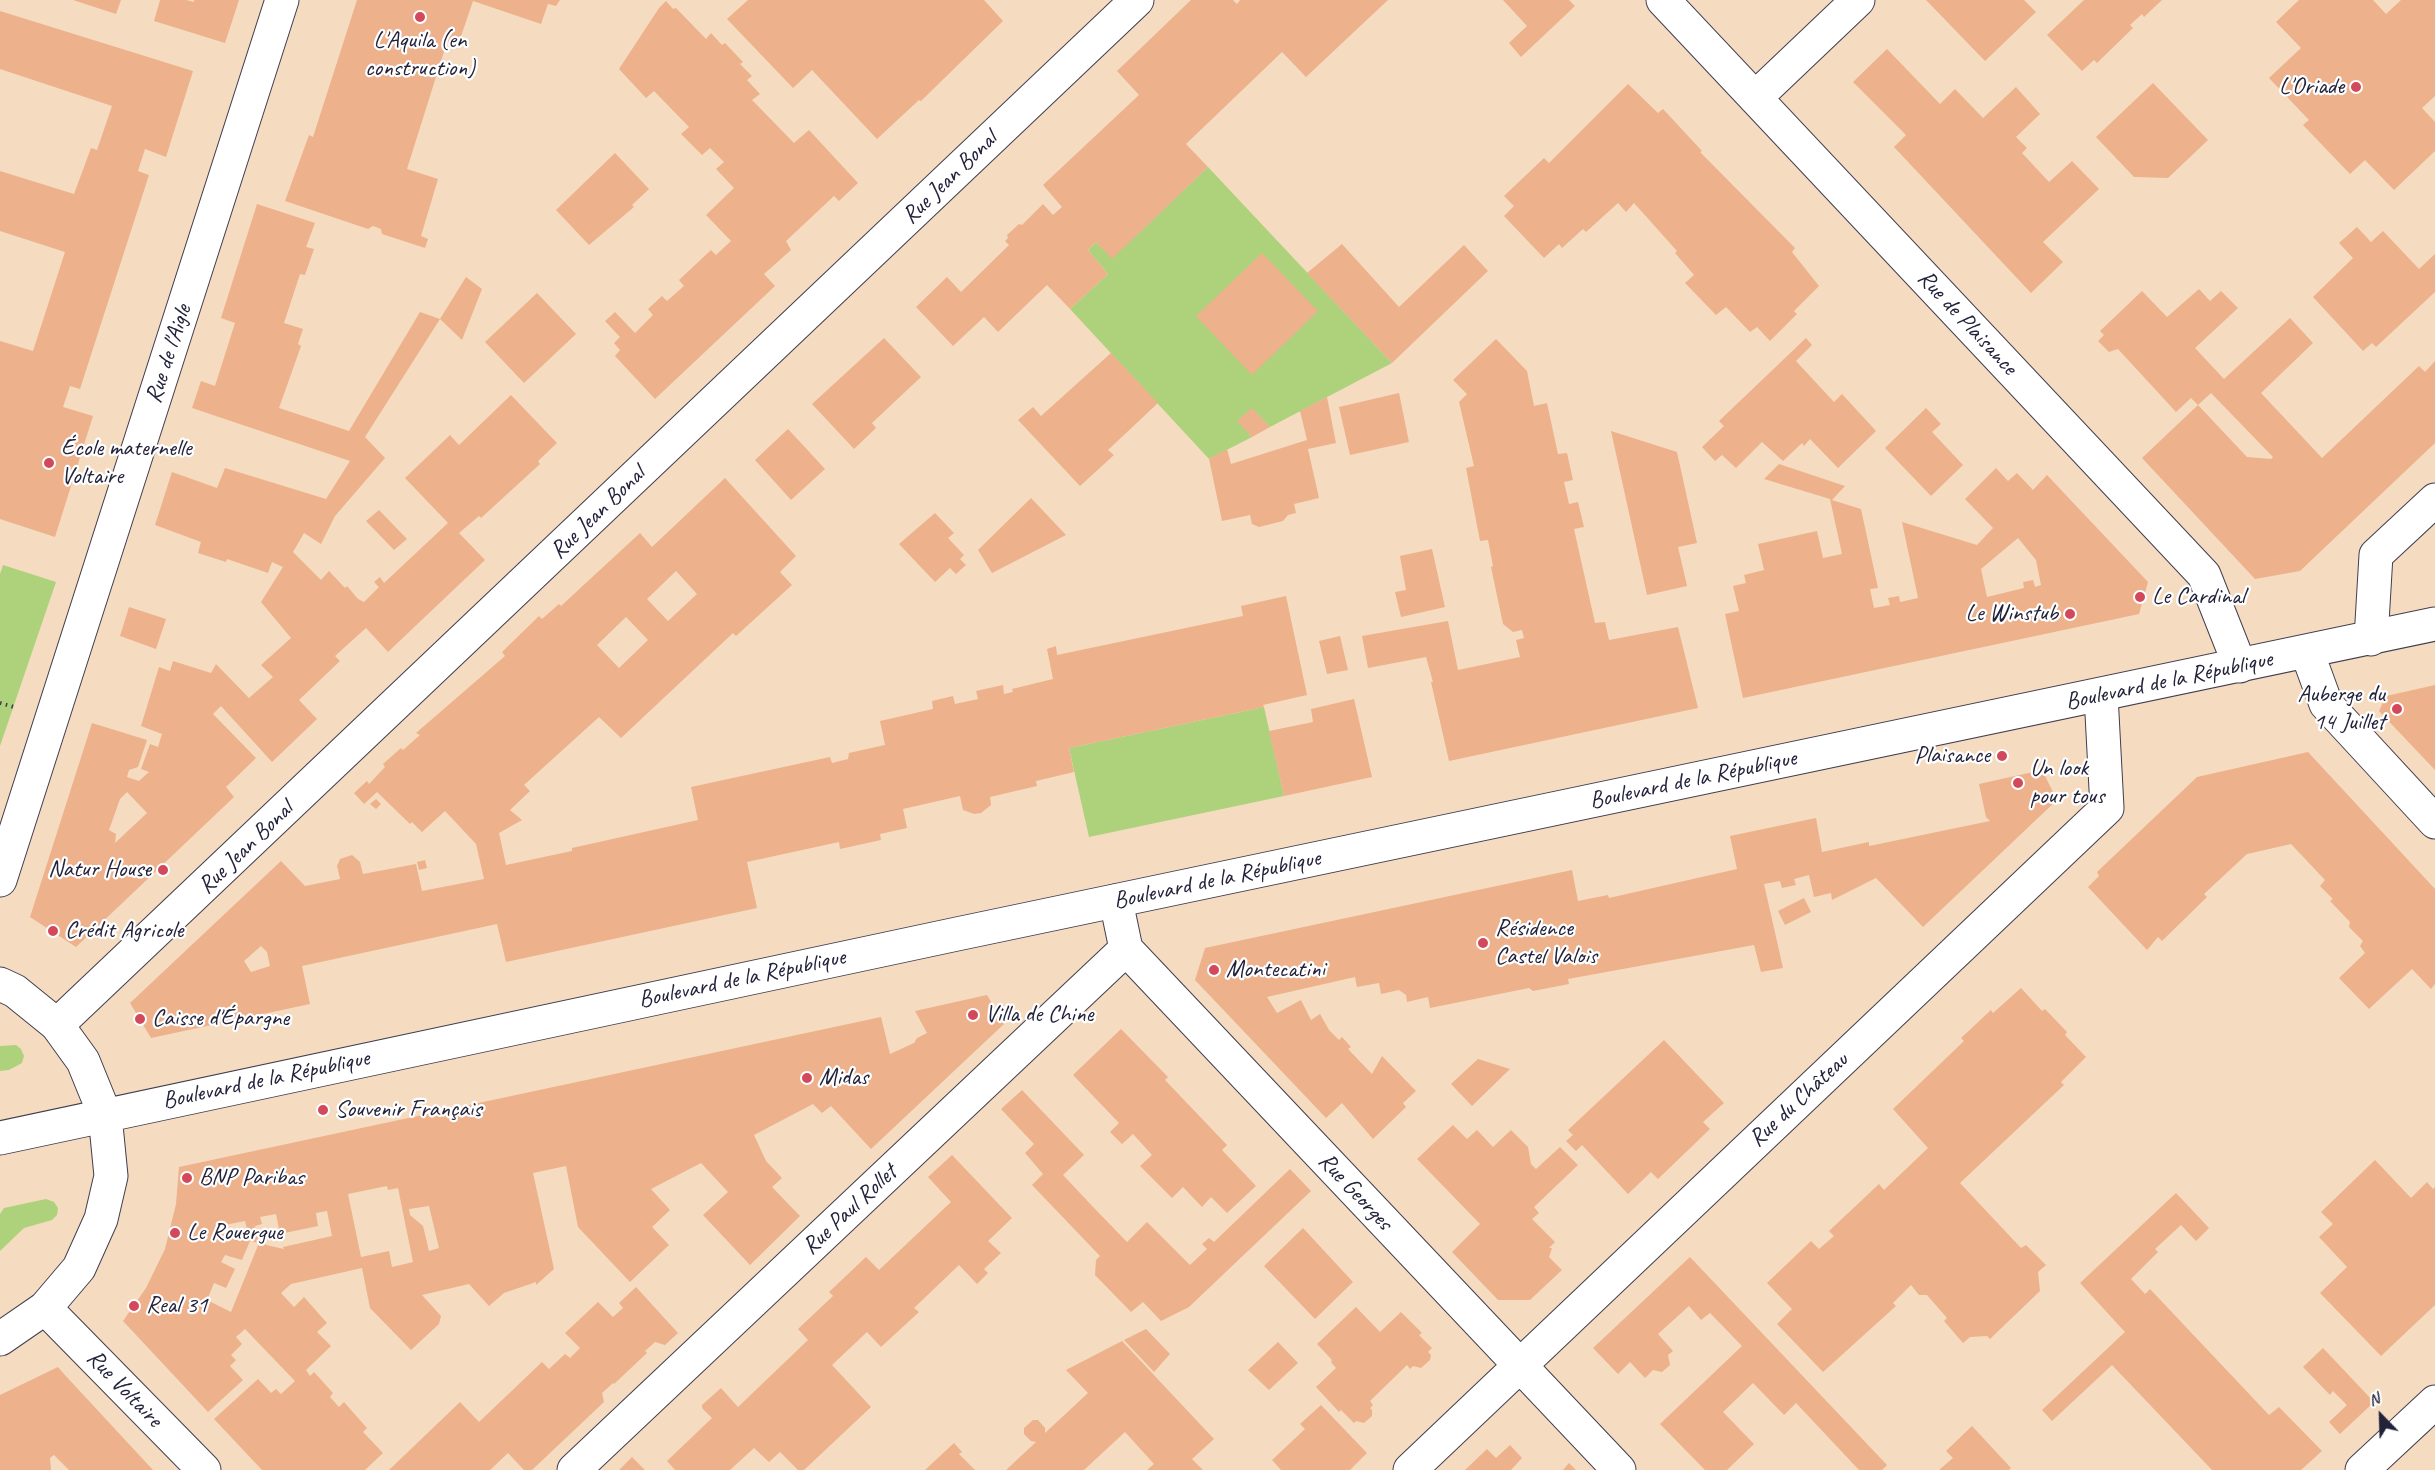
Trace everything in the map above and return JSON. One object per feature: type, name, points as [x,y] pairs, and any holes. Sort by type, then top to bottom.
[{"type":"street","name":"Rue de l'Aigle","points":[[0,880],[282,0]]},
{"type":"street","name":"Rue Jean Bonal","points":[[57,1025],[1137,0]]},
{"type":"street","name":"Rue de Plaisance","points":[[1662,0],[2204,575],[2240,666]]},
{"type":"street","points":[[1755,98],[1858,0]]},
{"type":"street","points":[[2371,639],[2376,555],[2435,500]]},
{"type":"street","name":"Boulevard de la République","points":[[0,1138],[2435,624]]},
{"type":"street","points":[[2307,652],[2326,704],[2435,822]]},
{"type":"street","name":"Rue du Château","points":[[1410,1470],[2107,808],[2100,695]]},
{"type":"street","points":[[1116,901],[1126,949]]},
{"type":"street","name":"Rue Georges","points":[[1126,949],[1619,1470]]},
{"type":"street","name":"Rue Paul Rollet","points":[[574,1470],[1126,949]]},
{"type":"street","points":[[0,984],[15,991],[57,1025],[83,1061],[105,1115],[111,1176],[101,1219],[79,1268],[45,1308],[0,1339]]},
{"type":"street","name":"Rue Voltaire","points":[[45,1308],[204,1470]]},
{"type":"street","points":[[2362,1470],[2435,1402]]},
{"type":"green space","points":[[1208,167],[1392,363],[1270,427],[1252,409],[1238,421],[1252,437],[1209,459],[1070,309],[1108,274],[1088,250],[1096,242],[1112,258]]},
{"type":"green space","points":[[3,565],[56,582],[0,746],[0,574]]},
{"type":"green space","points":[[1264,707],[1284,796],[1089,837],[1069,748]]},
{"type":"green space","points":[[16,1045],[24,1056],[22,1063],[9,1070],[0,1071],[0,1046]]},
{"type":"green space","points":[[46,1199],[54,1202],[58,1208],[57,1215],[52,1220],[24,1228],[0,1251],[0,1214],[4,1208]]},
{"type":"building","points":[[73,0],[121,0],[116,14]]},
{"type":"building","points":[[160,0],[194,2],[194,0],[239,0],[225,43],[154,21]]},
{"type":"building","points":[[357,0],[560,0],[556,6],[548,4],[541,24],[473,1],[458,45],[447,42],[407,169],[438,179],[421,236],[428,239],[425,248],[382,234],[381,229],[373,226],[368,229],[285,201],[309,135],[313,137]]},
{"type":"building","points":[[748,0],[984,0],[1003,21],[921,101],[919,100],[877,139],[812,70],[793,88],[727,19]]},
{"type":"building","points":[[1191,0],[1233,0],[1237,4],[1240,0],[1388,0],[1306,77],[1282,52],[1186,144],[1208,167],[1112,259],[1096,242],[1088,250],[1108,274],[1070,309],[1047,285],[998,332],[984,317],[953,346],[916,307],[947,277],[961,292],[1009,245],[1005,241],[1008,238],[1007,235],[1019,224],[1022,225],[1043,204],[1053,215],[1062,207],[1043,185],[1139,95],[1117,71]]},
{"type":"building","points":[[1503,0],[1569,0],[1575,6],[1521,57],[1509,43],[1527,26]]},
{"type":"building","points":[[1926,0],[2024,0],[2036,12],[1985,61]]},
{"type":"building","points":[[2084,0],[2162,0],[2144,17],[2142,14],[2130,25],[2133,28],[2097,63],[2094,60],[2082,71],[2047,35]]},
{"type":"building","name":"L'Oriade","points":[[2299,0],[2373,0],[2386,14],[2401,0],[2435,0],[2435,96],[2422,108],[2435,122],[2435,151],[2394,190],[2365,160],[2350,174],[2303,125],[2309,120],[2269,78],[2301,48],[2276,22]]},
{"type":"building","points":[[666,1],[673,9],[676,8],[706,39],[711,33],[722,45],[725,43],[743,62],[740,64],[752,76],[747,80],[760,94],[752,100],[794,143],[809,130],[858,183],[839,201],[834,196],[786,241],[791,250],[764,274],[775,286],[655,399],[615,356],[620,350],[614,343],[620,337],[605,321],[615,312],[635,333],[653,315],[648,309],[662,296],[667,301],[684,286],[679,280],[711,250],[716,255],[731,241],[706,215],[734,188],[716,169],[724,162],[710,148],[702,155],[681,134],[689,127],[654,91],[646,98],[619,69]]},
{"type":"building","points":[[0,11],[193,71],[166,157],[145,149],[138,171],[149,175],[80,389],[70,386],[63,407],[93,416],[55,537],[0,519],[0,341],[33,351],[65,252],[0,231],[0,171],[74,194],[91,148],[97,150],[112,106],[0,69]]},
{"type":"building","points":[[1887,49],[1940,104],[1955,89],[1983,118],[2016,87],[2040,114],[2016,137],[2027,148],[2022,153],[2049,182],[2072,161],[2099,189],[2043,242],[2063,262],[2031,293],[1894,147],[1906,135],[1853,82]]},
{"type":"building","points":[[2153,83],[2208,140],[2168,178],[2134,177],[2096,137]]},
{"type":"building","points":[[1628,84],[1658,113],[1663,109],[1702,151],[1700,152],[1795,248],[1792,252],[1819,286],[1794,311],[1797,314],[1770,341],[1757,327],[1750,332],[1726,307],[1716,315],[1685,283],[1694,275],[1675,253],[1677,251],[1634,203],[1626,212],[1618,203],[1586,232],[1583,229],[1562,248],[1559,244],[1544,258],[1504,216],[1514,206],[1504,196],[1544,158],[1549,163]]},
{"type":"building","points":[[615,153],[649,189],[632,205],[634,207],[589,245],[556,210]]},
{"type":"building","points":[[257,204],[315,223],[306,247],[314,249],[305,275],[300,274],[284,323],[303,329],[298,344],[301,346],[279,408],[349,431],[420,312],[440,319],[365,437],[385,458],[335,516],[321,544],[304,533],[293,552],[321,580],[329,571],[345,588],[347,586],[358,599],[364,602],[379,587],[374,582],[380,577],[384,583],[448,523],[405,478],[450,435],[459,445],[511,395],[557,443],[538,461],[540,464],[481,518],[479,516],[459,533],[485,560],[388,652],[366,628],[335,656],[340,661],[299,700],[317,719],[272,762],[221,706],[213,714],[256,758],[226,787],[234,797],[76,947],[30,917],[92,723],[147,740],[138,767],[129,770],[127,777],[139,781],[149,772],[141,769],[150,744],[158,747],[162,734],[141,726],[159,667],[170,671],[173,661],[211,673],[216,664],[249,698],[273,677],[261,665],[291,638],[261,602],[283,567],[272,562],[268,573],[227,559],[226,562],[198,553],[201,542],[155,525],[172,472],[217,488],[225,468],[326,499],[350,461],[192,408],[201,381],[215,386],[235,323],[221,318]],"holes":[[[127,792],[147,813],[115,843],[116,834],[109,830],[120,799]]]},
{"type":"building","points":[[2357,227],[2371,242],[2383,231],[2419,269],[2435,254],[2435,292],[2376,347],[2372,343],[2363,351],[2313,297],[2353,258],[2339,243]]},
{"type":"building","points":[[1342,244],[1399,307],[1464,245],[1488,271],[1392,363],[1307,273]]},
{"type":"building","points":[[1262,253],[1318,311],[1252,375],[1196,316]]},
{"type":"building","points":[[466,277],[482,289],[462,340],[440,319]]},
{"type":"building","points":[[2199,289],[2210,301],[2221,291],[2238,308],[2195,348],[2224,379],[2290,318],[2313,343],[2261,393],[2322,458],[2419,366],[2425,372],[2435,361],[2435,443],[2300,571],[2255,579],[2142,458],[2198,405],[2191,398],[2176,412],[2118,349],[2109,352],[2098,341],[2104,335],[2100,331],[2142,291],[2167,317]],"holes":[[[2211,393],[2273,457],[2271,459],[2247,457],[2198,405]]]},
{"type":"building","points":[[537,293],[576,334],[524,383],[485,342]]},
{"type":"building","points":[[884,338],[921,377],[872,423],[876,428],[854,449],[812,404]]},
{"type":"building","points":[[1806,338],[1812,345],[1796,361],[1834,402],[1842,394],[1876,431],[1838,468],[1810,439],[1804,446],[1802,443],[1783,461],[1762,442],[1736,468],[1722,455],[1715,461],[1702,447],[1724,426],[1719,421]]},
{"type":"building","points":[[1496,339],[1527,371],[1534,406],[1547,403],[1558,454],[1567,453],[1573,480],[1564,482],[1569,504],[1578,502],[1584,527],[1574,529],[1595,623],[1605,622],[1609,640],[1678,627],[1698,708],[1449,761],[1426,657],[1368,668],[1362,636],[1448,621],[1458,670],[1520,657],[1516,640],[1524,638],[1522,630],[1513,632],[1503,624],[1488,540],[1480,541],[1466,468],[1474,466],[1459,402],[1467,394],[1453,380]]},
{"type":"building","points":[[1111,353],[1158,403],[1108,450],[1114,455],[1080,486],[1018,420],[1033,407],[1041,416]]},
{"type":"building","points":[[1399,393],[1409,442],[1350,455],[1339,407]]},
{"type":"building","points":[[1327,397],[1336,443],[1308,449],[1319,498],[1294,504],[1296,513],[1288,515],[1283,521],[1259,527],[1252,524],[1250,515],[1222,521],[1209,459],[1227,449],[1231,464],[1307,440],[1300,411]]},
{"type":"building","points":[[1252,408],[1270,427],[1252,437],[1237,421]]},
{"type":"building","points":[[1926,408],[1941,424],[1932,432],[1963,465],[1931,496],[1885,448]]},
{"type":"building","points":[[788,429],[825,469],[791,500],[755,460]]},
{"type":"building","points":[[1611,431],[1677,452],[1697,543],[1678,547],[1687,586],[1647,595]]},
{"type":"building","points":[[1779,464],[1845,486],[1832,500],[1861,509],[1878,588],[1870,589],[1874,608],[1890,605],[1888,598],[1899,596],[1900,602],[1918,598],[1902,522],[1977,545],[1993,528],[1965,499],[1996,468],[2008,481],[2017,473],[2033,490],[2047,475],[2148,582],[2139,614],[1743,698],[1725,614],[1739,611],[1733,586],[1746,583],[1744,575],[1764,570],[1758,544],[1817,531],[1823,558],[1842,554],[1830,499],[1764,479]],"holes":[[[2018,538],[2036,560],[2041,585],[2035,587],[2033,580],[2023,582],[2024,588],[1987,597],[1981,569]]]},
{"type":"building","points":[[725,478],[796,556],[780,572],[792,585],[736,636],[733,633],[621,738],[599,717],[524,785],[530,791],[510,810],[522,820],[499,833],[506,865],[698,820],[691,787],[830,757],[832,763],[848,759],[849,753],[885,745],[880,721],[933,709],[932,701],[953,696],[955,704],[978,699],[976,691],[1003,685],[1004,694],[1013,692],[1012,689],[1053,679],[1047,649],[1056,646],[1057,655],[1243,616],[1241,606],[1286,596],[1307,695],[1263,705],[1264,707],[1069,748],[1074,772],[1036,781],[1037,786],[990,797],[991,805],[981,813],[974,814],[963,810],[960,796],[903,809],[907,828],[880,834],[881,840],[840,849],[839,842],[747,862],[757,908],[506,962],[497,924],[302,966],[310,1004],[151,1038],[130,1003],[281,861],[305,886],[340,879],[337,866],[340,859],[352,855],[360,862],[363,874],[416,864],[422,891],[484,879],[476,844],[445,811],[422,832],[412,822],[410,824],[377,792],[364,804],[354,793],[367,781],[369,784],[385,767],[383,764],[420,735],[416,733],[505,656],[502,652],[539,616],[542,619],[559,604],[561,606],[640,533],[652,547]],"holes":[[[676,571],[697,594],[668,621],[647,599]],[[626,617],[648,640],[619,668],[597,645]],[[261,946],[267,952],[270,966],[251,972],[244,961]]]},
{"type":"building","points":[[1031,498],[1066,535],[992,573],[978,550]]},
{"type":"building","points":[[379,510],[407,539],[394,550],[366,521]]},
{"type":"building","points":[[935,513],[954,533],[948,538],[964,555],[960,559],[966,565],[956,574],[950,568],[935,582],[899,544]]},
{"type":"building","points":[[1432,549],[1445,607],[1401,617],[1395,592],[1406,590],[1400,556]]},
{"type":"building","points":[[129,607],[166,619],[156,649],[120,636]]},
{"type":"building","points":[[1340,636],[1348,670],[1327,674],[1319,641]]},
{"type":"building","points":[[2435,685],[2435,770],[2379,711],[2386,696]]},
{"type":"building","points":[[1354,699],[1372,777],[1284,796],[1269,731],[1313,722],[1311,709]]},
{"type":"building","points":[[2308,752],[2435,889],[2435,984],[2431,989],[2412,969],[2369,1009],[2339,978],[2365,953],[2360,946],[2363,941],[2349,927],[2350,922],[2330,901],[2333,899],[2320,886],[2325,880],[2291,844],[2247,854],[2204,894],[2207,897],[2162,941],[2158,937],[2147,950],[2088,887],[2099,876],[2097,872],[2197,777]]},
{"type":"building","points":[[2042,770],[2057,800],[1923,927],[1876,878],[1832,900],[1831,893],[1814,897],[1809,875],[1794,879],[1796,885],[1782,888],[1780,881],[1764,884],[1783,968],[1761,972],[1754,945],[1568,979],[1569,984],[1533,991],[1529,988],[1430,1008],[1428,997],[1407,1002],[1406,995],[1399,990],[1381,994],[1379,983],[1357,987],[1355,977],[1267,997],[1277,1013],[1301,1000],[1311,1020],[1320,1014],[1329,1030],[1339,1040],[1342,1037],[1351,1047],[1348,1049],[1372,1074],[1382,1056],[1416,1091],[1403,1103],[1406,1107],[1373,1139],[1342,1103],[1326,1118],[1195,980],[1205,948],[1572,870],[1578,901],[1608,895],[1609,898],[1737,869],[1730,836],[1816,818],[1822,852],[1869,842],[1869,846],[1990,821],[1986,817],[1979,784]]},
{"type":"building","points":[[376,799],[381,804],[376,809],[370,804]]},
{"type":"building","points":[[425,860],[427,868],[419,870],[417,862]]},
{"type":"building","points":[[1804,898],[1811,912],[1785,925],[1778,911]]},
{"type":"building","points":[[2021,988],[2042,1011],[2045,1009],[2067,1032],[2065,1035],[2086,1057],[2061,1082],[2064,1085],[1960,1183],[2021,1248],[2026,1245],[2046,1265],[2038,1272],[2040,1291],[1990,1339],[1987,1336],[1970,1337],[1963,1343],[1944,1321],[1947,1318],[1927,1295],[1919,1295],[1911,1285],[1893,1303],[1896,1306],[1823,1372],[1777,1324],[1792,1309],[1767,1283],[1811,1241],[1819,1249],[1834,1236],[1829,1231],[1879,1184],[1884,1190],[1928,1148],[1893,1109],[1964,1041],[1961,1038],[1991,1010],[1993,1013]]},
{"type":"building","points":[[987,995],[1004,1024],[871,1149],[831,1106],[822,1113],[813,1104],[754,1135],[766,1161],[782,1178],[772,1187],[800,1216],[750,1265],[703,1215],[728,1192],[701,1163],[651,1189],[670,1210],[652,1227],[669,1245],[630,1282],[578,1227],[566,1166],[533,1173],[554,1269],[536,1285],[536,1282],[504,1293],[489,1306],[469,1284],[422,1295],[441,1316],[439,1324],[411,1350],[370,1308],[362,1268],[291,1284],[281,1293],[294,1307],[304,1297],[327,1323],[317,1332],[331,1346],[306,1370],[310,1376],[314,1372],[333,1393],[330,1397],[339,1407],[344,1402],[367,1428],[363,1432],[383,1453],[365,1470],[262,1470],[214,1419],[258,1379],[271,1393],[276,1389],[281,1394],[295,1381],[245,1329],[236,1337],[242,1344],[231,1355],[236,1360],[230,1366],[243,1380],[208,1412],[123,1321],[146,1288],[165,1249],[176,1204],[179,1167],[881,1017],[890,1054],[914,1043],[917,1038],[927,1033],[915,1011]],"holes":[[[387,1186],[388,1190],[398,1188],[413,1262],[392,1267],[389,1251],[361,1257],[348,1194]],[[429,1206],[439,1248],[429,1251],[423,1226],[410,1215],[409,1209]],[[327,1211],[332,1236],[283,1247],[284,1249],[266,1245],[263,1232],[257,1233],[255,1226],[262,1224],[260,1217],[276,1214],[280,1234],[318,1226],[316,1213]],[[245,1221],[250,1241],[222,1234],[220,1226]],[[250,1241],[259,1243],[231,1312],[207,1300],[214,1283],[226,1288],[235,1269],[221,1262],[225,1255],[242,1260]]]},
{"type":"building","points":[[1121,1029],[1168,1077],[1165,1080],[1227,1145],[1222,1150],[1256,1186],[1227,1213],[1211,1197],[1202,1207],[1183,1187],[1172,1198],[1140,1166],[1152,1155],[1133,1134],[1122,1144],[1110,1132],[1119,1123],[1073,1075]]},
{"type":"building","points":[[1664,1040],[1724,1103],[1703,1122],[1710,1129],[1658,1179],[1651,1172],[1628,1194],[1582,1145],[1576,1151],[1566,1141],[1573,1135],[1568,1130]]},
{"type":"building","points":[[1478,1059],[1510,1069],[1472,1106],[1451,1084]]},
{"type":"building","points":[[1022,1090],[1084,1155],[1063,1175],[1095,1209],[1127,1242],[1147,1222],[1190,1265],[1207,1249],[1202,1244],[1209,1238],[1214,1242],[1290,1169],[1311,1191],[1189,1307],[1161,1321],[1143,1302],[1131,1312],[1095,1275],[1096,1260],[1100,1256],[1032,1185],[1043,1174],[1025,1153],[1034,1144],[1001,1109]]},
{"type":"building","points":[[1453,1125],[1467,1139],[1477,1130],[1493,1147],[1511,1130],[1528,1147],[1531,1164],[1536,1169],[1560,1147],[1578,1165],[1534,1207],[1539,1213],[1532,1219],[1555,1242],[1549,1248],[1552,1248],[1549,1257],[1562,1270],[1530,1300],[1498,1300],[1452,1252],[1480,1224],[1417,1159]]},
{"type":"building","points":[[952,1155],[1012,1218],[988,1241],[1001,1253],[984,1269],[988,1273],[977,1284],[959,1265],[914,1308],[919,1312],[881,1347],[867,1332],[832,1365],[871,1407],[804,1470],[798,1470],[780,1452],[769,1462],[754,1448],[730,1470],[675,1470],[667,1461],[712,1418],[702,1408],[702,1405],[721,1388],[738,1407],[808,1340],[798,1329],[833,1296],[829,1292],[866,1257],[879,1270],[951,1202],[928,1177]]},
{"type":"building","points":[[2375,1160],[2411,1198],[2427,1182],[2433,1189],[2435,1187],[2435,1305],[2381,1356],[2320,1293],[2347,1267],[2319,1237],[2333,1224],[2321,1212]]},
{"type":"building","points":[[2176,1193],[2209,1228],[2196,1241],[2181,1225],[2155,1249],[2158,1252],[2131,1279],[2145,1294],[2150,1289],[2269,1415],[2279,1407],[2322,1451],[2301,1470],[2212,1470],[2112,1365],[2052,1421],[2042,1410],[2125,1332],[2080,1283]]},
{"type":"building","points":[[1303,1228],[1353,1282],[1315,1319],[1264,1266]]},
{"type":"building","points":[[1690,1257],[1887,1465],[1882,1470],[1859,1470],[1796,1403],[1784,1415],[1753,1383],[1723,1412],[1754,1444],[1727,1470],[1705,1470],[1660,1424],[1742,1346],[1710,1313],[1701,1320],[1689,1306],[1658,1334],[1673,1351],[1668,1355],[1670,1365],[1662,1372],[1653,1370],[1645,1378],[1630,1362],[1618,1374],[1593,1348]]},
{"type":"building","points":[[636,1287],[678,1333],[665,1345],[655,1342],[645,1351],[647,1353],[602,1393],[604,1402],[532,1470],[524,1470],[508,1453],[490,1470],[389,1470],[460,1402],[479,1422],[542,1362],[549,1369],[565,1354],[570,1358],[580,1348],[565,1333],[598,1302],[613,1317],[623,1308],[619,1303]]},
{"type":"building","points":[[1356,1307],[1380,1332],[1401,1312],[1422,1333],[1419,1335],[1432,1348],[1428,1352],[1431,1355],[1430,1360],[1421,1368],[1413,1366],[1410,1369],[1407,1365],[1370,1401],[1373,1405],[1370,1408],[1372,1416],[1364,1423],[1356,1421],[1354,1423],[1341,1410],[1339,1412],[1316,1387],[1336,1368],[1332,1360],[1317,1344]]},
{"type":"building","points":[[1146,1329],[1170,1354],[1154,1372],[1124,1340]]},
{"type":"building","points":[[1122,1341],[1214,1439],[1192,1459],[1203,1470],[1147,1470],[1154,1464],[1125,1432],[1084,1470],[1006,1470],[1036,1442],[1031,1441],[1024,1434],[1024,1428],[1033,1420],[1038,1420],[1045,1428],[1045,1433],[1088,1393],[1066,1370]]},
{"type":"building","points":[[1278,1342],[1298,1363],[1269,1390],[1248,1370]]},
{"type":"building","points":[[2323,1348],[2374,1402],[2340,1434],[2329,1422],[2347,1405],[2333,1391],[2330,1395],[2303,1367]]},
{"type":"building","points":[[58,1367],[153,1470],[69,1470],[54,1455],[50,1458],[51,1470],[0,1470],[0,1395]]},
{"type":"building","points":[[1321,1405],[1367,1453],[1350,1470],[1281,1470],[1272,1460],[1305,1429],[1300,1424]]},
{"type":"building","points":[[1972,1426],[2011,1468],[2009,1470],[1939,1470],[1953,1458],[1946,1451]]},
{"type":"building","points":[[954,1443],[962,1452],[959,1454],[975,1470],[925,1470]]},
{"type":"building","points":[[1510,1445],[1522,1458],[1511,1470],[1465,1470],[1487,1449],[1496,1458]]},
{"type":"building","points":[[632,1457],[645,1470],[619,1470]]},
{"type":"building","points":[[1569,1463],[1576,1470],[1563,1470]]},
{"type":"place","name":"L'Aquila (en construction)","points":[[420,17]]},
{"type":"place","name":"L'Oriade","points":[[2356,87]]},
{"type":"place","name":"École maternelle Voltaire","points":[[49,463]]},
{"type":"place","name":"Le Cardinal","points":[[2140,597]]},
{"type":"place","name":"Le Winstub","points":[[2070,614]]},
{"type":"place","name":"Auberge du 14 Juillet","points":[[2397,709]]},
{"type":"place","name":"Plaisance","points":[[2002,756]]},
{"type":"place","name":"Un look pour tous","points":[[2018,783]]},
{"type":"place","name":"Natur House","points":[[163,870]]},
{"type":"place","name":"Crédit Agricole","points":[[53,931]]},
{"type":"place","name":"Résidence Castel Valois","points":[[1483,943]]},
{"type":"place","name":"Montecatini","points":[[1214,970]]},
{"type":"place","name":"Villa de Chine","points":[[973,1015]]},
{"type":"place","name":"Caisse d'Épargne","points":[[140,1019]]},
{"type":"place","name":"Midas","points":[[807,1078]]},
{"type":"place","name":"Souvenir Français","points":[[323,1110]]},
{"type":"place","name":"BNP Paribas","points":[[187,1178]]},
{"type":"place","name":"Le Rouergue","points":[[175,1233]]},
{"type":"place","name":"Real 31","points":[[134,1306]]}]
